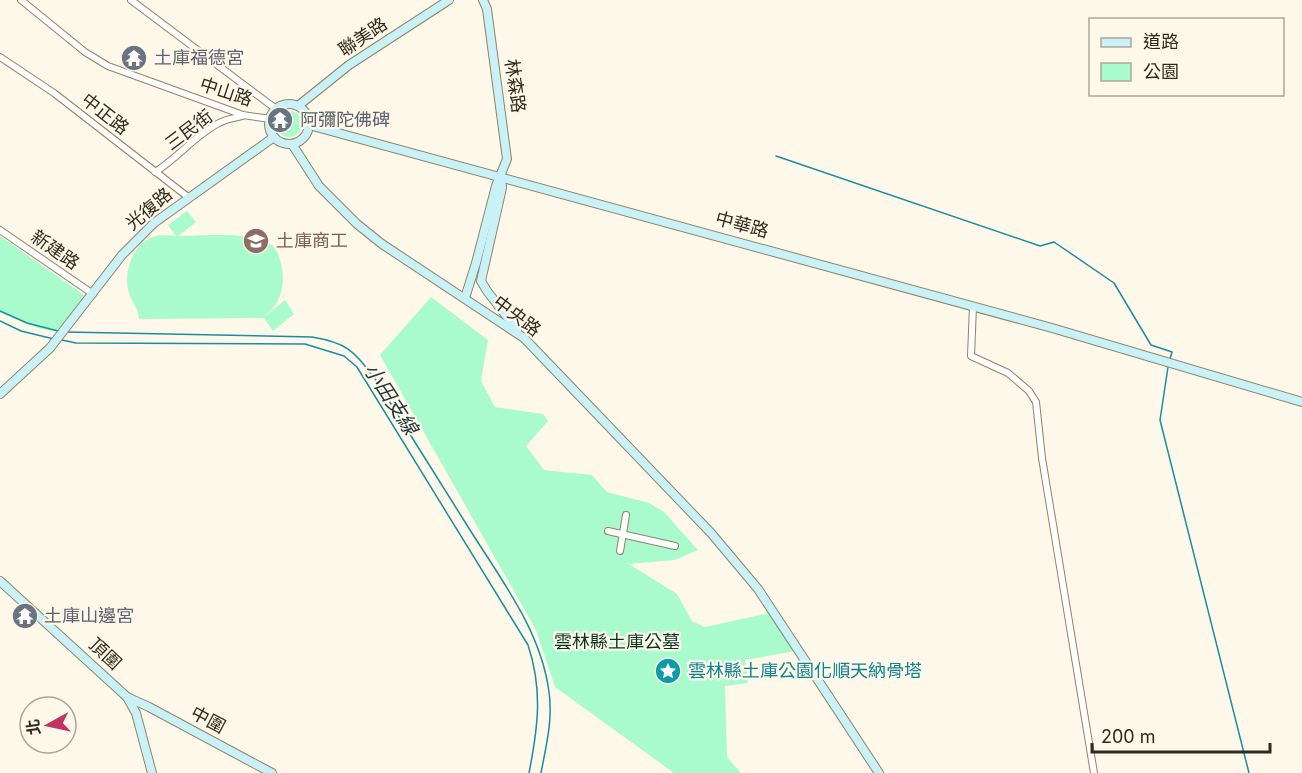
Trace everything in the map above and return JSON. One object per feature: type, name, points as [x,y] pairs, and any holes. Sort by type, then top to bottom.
[{"type":"main road","name":"聯美路","points":[[298,106],[349,65],[450,0]]},
{"type":"main road","name":"林森路","points":[[465,298],[496,186],[507,159],[487,9],[483,0]]},
{"type":"main road","points":[[286,105],[298,106],[306,114],[309,125],[304,137],[292,144],[286,144],[274,137],[269,126],[270,119],[276,109],[286,105]]},
{"type":"main road","name":"中華路","points":[[309,125],[972,306],[1302,402]]},
{"type":"main road","name":"光復路","points":[[0,394],[50,348],[130,247],[154,223],[274,137]]},
{"type":"main road","name":"中央路","points":[[292,144],[319,186],[343,211],[382,244],[524,338],[711,533],[758,589],[879,773]]},
{"type":"main road","name":"林森路","points":[[501,177],[502,188],[481,281],[524,338]]},
{"type":"main road","name":"頂圍","points":[[0,582],[127,697],[136,713],[152,773]]},
{"type":"main road","name":"中圍","points":[[127,697],[272,773]]},
{"type":"street","name":"中山路","points":[[21,0],[85,52],[108,66],[243,115],[270,119]]},
{"type":"street","points":[[131,0],[276,109]]},
{"type":"street","name":"中正路","points":[[0,57],[54,93],[188,197]]},
{"type":"street","name":"三民街","points":[[155,172],[172,162],[192,142],[219,123],[243,115]]},
{"type":"street","name":"新建路","points":[[0,230],[93,294]]},
{"type":"street","points":[[972,306],[971,356],[1008,373],[1029,391],[1036,402],[1042,458],[1094,773]]},
{"type":"street","points":[[620,551],[626,514]]},
{"type":"street","points":[[608,531],[675,546]]},
{"type":"green space","points":[[289,111],[298,115],[302,124],[298,133],[289,137],[280,133],[276,124],[280,115]]},
{"type":"green space","points":[[187,211],[196,222],[178,236],[251,237],[272,246],[281,264],[282,287],[276,303],[264,317],[285,300],[294,314],[273,331],[264,318],[139,319],[127,285],[131,260],[140,246],[153,237],[176,236],[168,225]]},
{"type":"green space","points":[[0,236],[84,295],[58,332],[38,328],[0,313]]},
{"type":"green space","name":"雲林縣土庫公墓","points":[[431,297],[488,340],[481,381],[495,407],[543,414],[548,421],[526,446],[544,470],[592,475],[607,492],[649,503],[664,512],[698,550],[675,560],[629,564],[677,594],[692,621],[705,627],[770,613],[796,651],[745,660],[748,683],[725,686],[727,757],[741,773],[674,773],[555,687],[536,630],[380,355]]},
{"type":"waterway","points":[[776,156],[1040,246],[1054,242],[1114,283],[1151,345],[1172,352],[1170,359]]},
{"type":"waterway","points":[[0,311],[27,323],[58,331]]},
{"type":"waterway","name":"小田支線","points":[[0,321],[21,331],[54,339]]},
{"type":"waterway","points":[[66,332],[312,337],[335,342],[350,350],[376,380],[507,588],[529,627],[545,670],[550,702],[548,733],[541,773]]},
{"type":"waterway","name":"小田支線","points":[[62,340],[76,343],[305,344],[344,356],[357,367],[528,645],[536,678],[538,709],[529,773]]},
{"type":"waterway","points":[[1168,367],[1160,420],[1249,773]]},
{"type":"place","name":"土庫福德宮","points":[[134,58]]},
{"type":"place","name":"阿彌陀佛碑","points":[[280,120]]},
{"type":"place","name":"土庫商工","points":[[256,241]]},
{"type":"place","name":"土庫山邊宮","points":[[25,616]]},
{"type":"place","name":"雲林縣土庫公園化順天納骨塔","points":[[668,671]]}]
